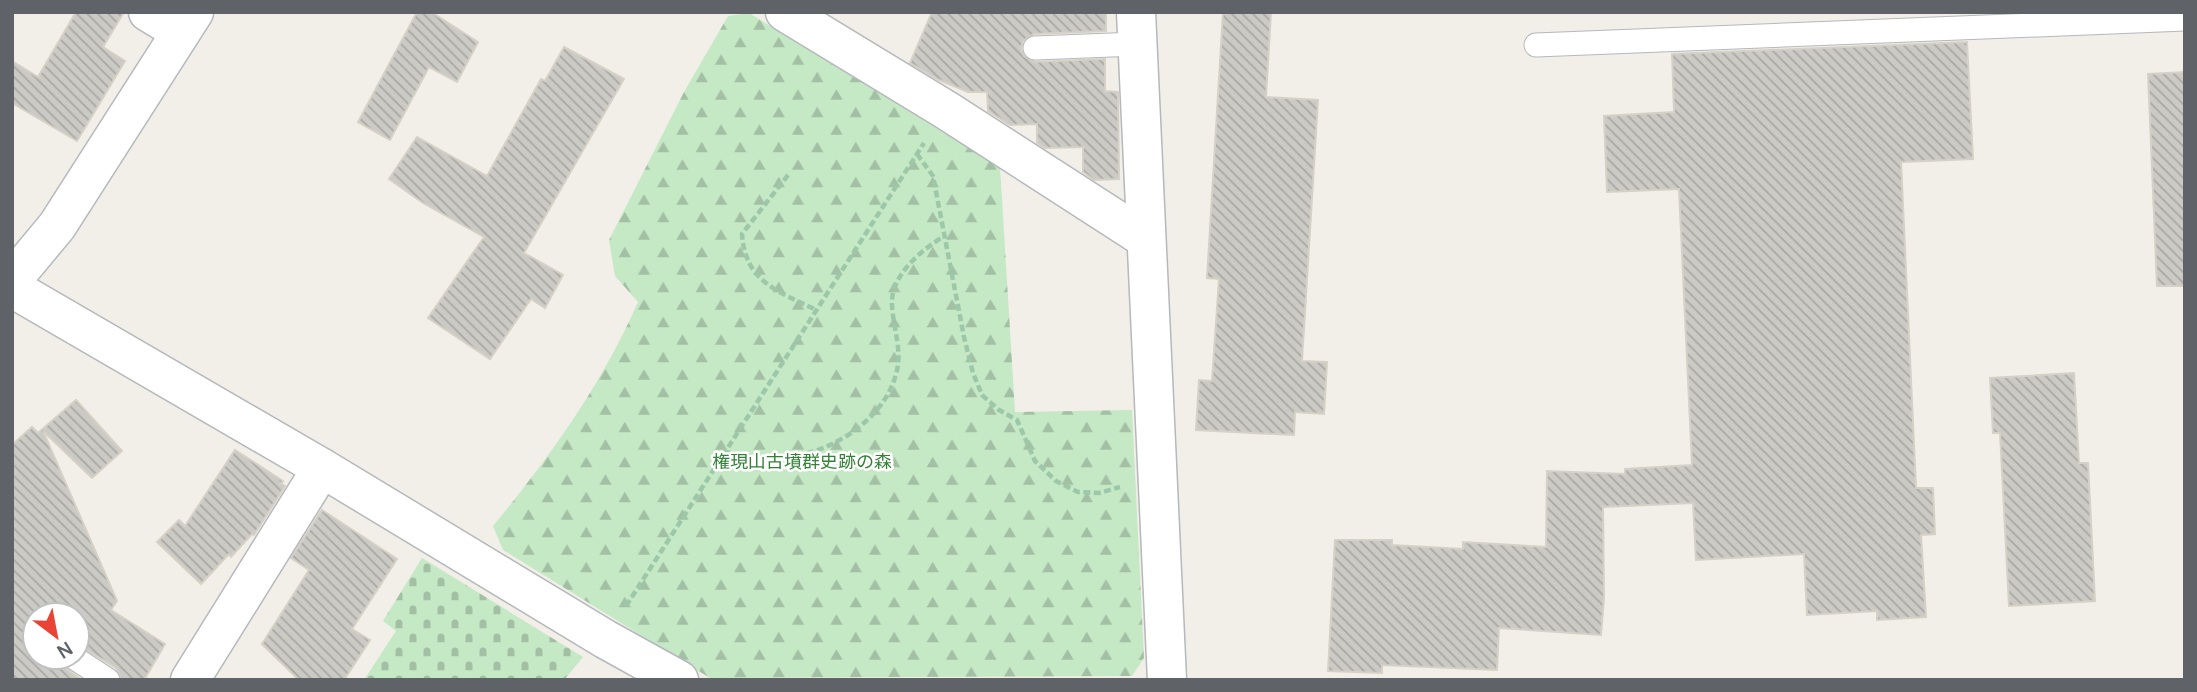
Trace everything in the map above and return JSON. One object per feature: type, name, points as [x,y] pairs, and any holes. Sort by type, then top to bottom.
[{"type":"street","points":[[12,280],[57,226],[188,22],[148,12]]},
{"type":"street","points":[[785,12],[946,110],[1146,239]]},
{"type":"street","points":[[1137,28],[1167,680]]},
{"type":"street","points":[[12,288],[322,468],[605,639],[679,680]]},
{"type":"street","points":[[190,680],[322,468]]},
{"type":"lane","points":[[1536,46],[2185,19]]},
{"type":"lane","points":[[1035,48],[1137,28]]},
{"type":"lane","points":[[91,669],[108,680]]},
{"type":"path","points":[[605,639],[946,110]]},
{"type":"path","points":[[917,154],[933,176],[972,373],[982,395],[999,410],[1017,420],[1035,461],[1056,481],[1078,492],[1099,493],[1123,486],[1157,466]]},
{"type":"path","points":[[788,175],[742,234],[743,256],[758,278],[816,310]]},
{"type":"path","points":[[724,452],[772,458],[808,453],[835,442],[865,423],[883,401],[896,374],[898,351],[891,302],[902,274],[921,250],[944,236]]},
{"type":"green space","name":"権現山古墳群史跡の森","points":[[749,13],[1000,167],[1015,412],[1132,410],[1144,658],[1132,676],[710,678],[503,550],[493,526],[573,419],[608,362],[638,302],[615,276],[609,240],[684,92],[728,16]]},
{"type":"green space","points":[[422,558],[583,657],[564,680],[364,680],[396,631],[383,621]]},
{"type":"building","points":[[76,12],[124,12],[103,47],[125,61],[77,141],[12,103],[12,61],[38,77]]},
{"type":"building","points":[[417,12],[431,12],[478,42],[457,82],[429,67],[390,140],[358,122]]},
{"type":"building","points":[[932,12],[1106,12],[1106,31],[1034,34],[1023,41],[1021,49],[1024,56],[1035,62],[1105,59],[1105,91],[1118,92],[1119,179],[1094,180],[1083,172],[1083,147],[1045,148],[1037,143],[1037,124],[1010,125],[988,111],[987,92],[968,92],[939,80],[910,63]]},
{"type":"building","points":[[1223,12],[1271,12],[1266,97],[1318,100],[1302,361],[1327,362],[1324,414],[1295,412],[1294,435],[1196,430],[1199,380],[1212,381],[1219,279],[1207,278]]},
{"type":"building","points":[[1967,42],[1973,159],[1901,162],[1916,488],[1933,488],[1935,534],[1921,535],[1926,617],[1877,620],[1877,611],[1807,615],[1804,554],[1696,560],[1693,503],[1603,507],[1604,598],[1601,635],[1499,628],[1497,670],[1382,665],[1382,673],[1328,671],[1335,540],[1392,540],[1392,545],[1463,549],[1463,542],[1546,547],[1547,471],[1625,474],[1625,469],[1692,465],[1679,189],[1607,192],[1604,116],[1674,112],[1672,54]]},
{"type":"building","points":[[564,47],[624,79],[524,253],[563,275],[545,308],[531,299],[490,359],[428,318],[484,237],[423,203],[389,179],[417,137],[487,176],[541,79],[545,81]]},
{"type":"building","points":[[2185,72],[2185,286],[2157,286],[2148,74]]},
{"type":"building","points":[[2074,373],[2079,463],[2088,463],[2095,601],[2009,606],[2000,433],[1993,433],[1990,378]]},
{"type":"building","points":[[76,400],[122,451],[92,478],[43,431],[117,601],[111,610],[165,644],[144,680],[122,680],[116,668],[91,653],[91,601],[21,601],[21,671],[69,671],[82,680],[12,680],[12,445],[32,427],[38,433]]},
{"type":"building","points":[[235,450],[283,481],[281,484],[285,486],[254,535],[252,534],[231,557],[229,554],[201,584],[157,542],[179,520],[185,526]]},
{"type":"building","points":[[322,510],[397,559],[352,629],[370,640],[344,680],[299,680],[262,644],[309,570],[291,558]]}]
